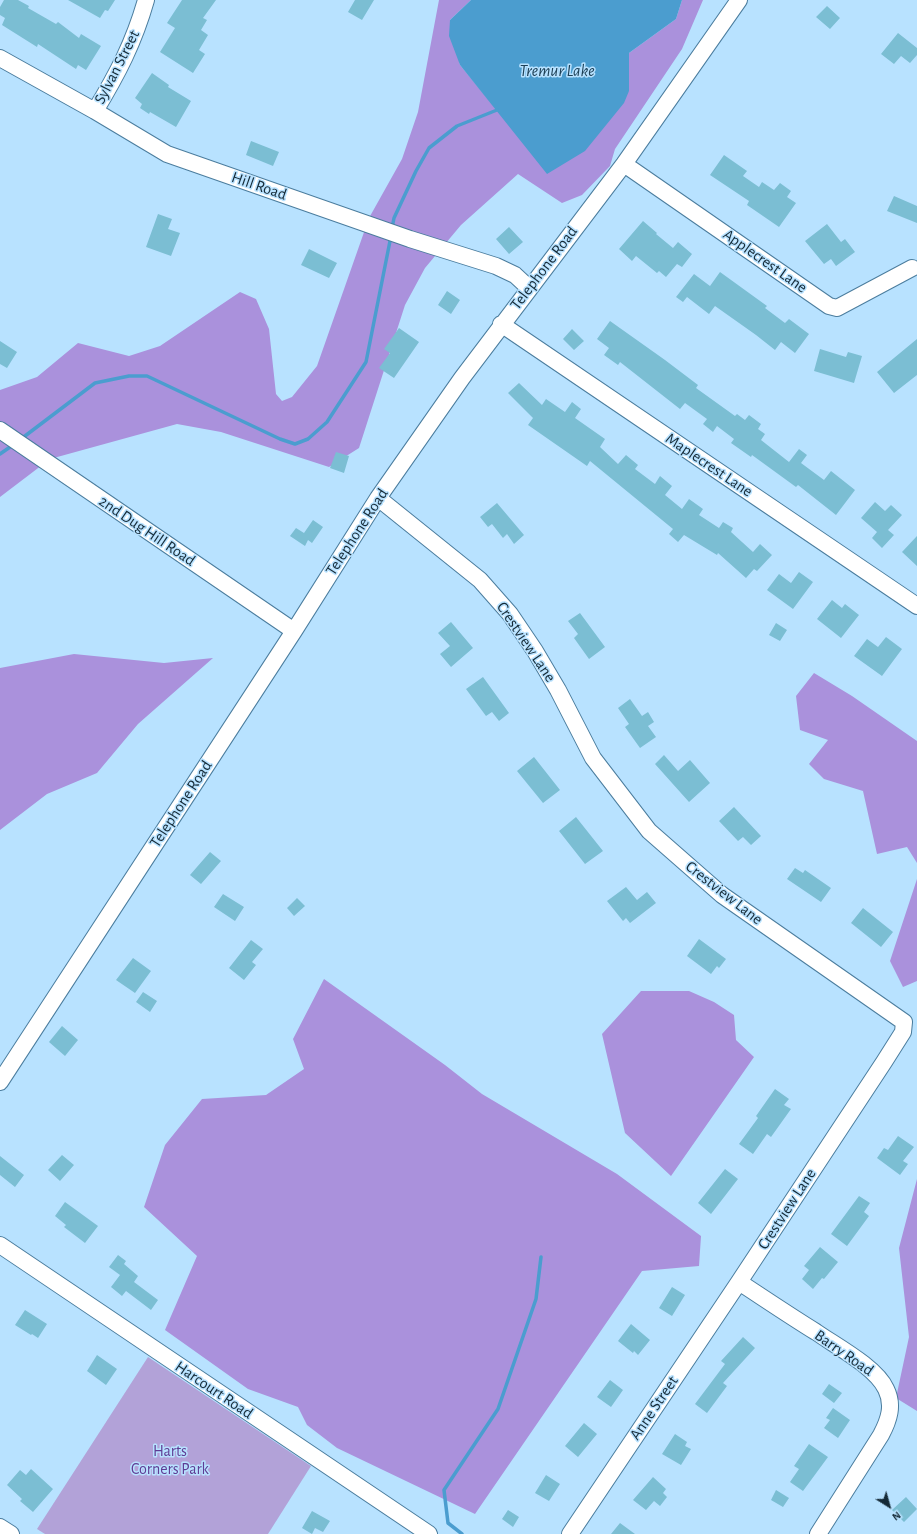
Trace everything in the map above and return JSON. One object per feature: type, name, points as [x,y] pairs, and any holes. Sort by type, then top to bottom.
[{"type":"street","name":"Sylvan Street","points":[[95,111],[128,52],[138,28],[146,0]]},
{"type":"street","name":"Telephone Road","points":[[0,1082],[294,631],[378,498],[501,324],[624,164],[739,0]]},
{"type":"street","name":"Hill Road","points":[[0,58],[95,111],[167,154],[410,239],[496,266],[515,275],[529,288]]},
{"type":"street","name":"Applecrest Lane","points":[[624,164],[829,306],[837,308],[912,268]]},
{"type":"street","name":"Maplecrest Lane","points":[[501,324],[917,606]]},
{"type":"street","name":"2nd Dug Hill Road","points":[[1,430],[294,631]]},
{"type":"street","name":"Crestview Lane","points":[[378,498],[480,580],[510,614],[535,651],[558,690],[593,758],[649,831],[722,895],[904,1022],[903,1032],[739,1282]]},
{"type":"street","name":"Harcourt Road","points":[[0,1245],[429,1534]]},
{"type":"street","name":"Anne Street","points":[[570,1534],[739,1282]]},
{"type":"street","name":"Barry Road","points":[[739,1282],[854,1357],[875,1373],[886,1389],[891,1405],[889,1419],[881,1435],[818,1534]]},
{"type":"street","points":[[0,1527],[11,1534]]},
{"type":"green space","name":"Harts Corners Park","points":[[148,1357],[311,1466],[268,1534],[45,1534],[37,1529]]},
{"type":"shaded area","points":[[439,0],[471,0],[450,20],[460,65],[497,110],[629,91],[629,53],[676,19],[682,0],[703,0],[682,49],[615,149],[610,166],[582,195],[562,203],[518,174],[461,225],[425,268],[405,305],[359,448],[329,467],[221,432],[177,424],[50,459],[0,497],[0,390],[37,377],[78,343],[129,356],[160,346],[240,292],[256,299],[269,329],[276,394],[282,401],[292,397],[317,366],[369,218],[402,159],[418,112]]},
{"type":"shaded area","points":[[74,654],[164,663],[213,658],[138,724],[97,773],[47,794],[0,830],[0,668]]},
{"type":"shaded area","points":[[814,673],[852,696],[917,741],[917,863],[907,847],[877,854],[863,791],[824,779],[809,764],[828,740],[800,730],[796,696]]},
{"type":"shaded area","points":[[917,879],[917,981],[903,987],[890,961]]},
{"type":"shaded area","points":[[324,979],[445,1065],[482,1094],[617,1174],[701,1236],[699,1266],[642,1271],[475,1514],[337,1448],[307,1425],[298,1407],[248,1389],[165,1330],[197,1256],[144,1207],[165,1145],[202,1099],[266,1095],[304,1069],[293,1039]]},
{"type":"shaded area","points":[[641,991],[689,991],[714,1002],[734,1015],[736,1040],[754,1057],[671,1176],[625,1133],[602,1034]]},
{"type":"shaded area","points":[[917,1179],[917,1411],[896,1398],[909,1337],[899,1248]]},
{"type":"water","name":"Tremur Lake","points":[[471,0],[682,0],[676,19],[629,53],[629,91],[624,103],[585,151],[547,174],[460,65],[449,36],[450,20]]},
{"type":"building","points":[[4,0],[18,0],[29,6],[28,8],[56,24],[58,22],[79,38],[81,34],[101,46],[86,70],[78,65],[76,69],[38,44],[37,47],[2,25],[5,18],[0,15],[0,7]]},
{"type":"building","points":[[68,0],[115,0],[108,11],[105,10],[100,18]]},
{"type":"building","points":[[182,0],[216,0],[203,18],[207,20],[201,30],[208,35],[199,50],[205,54],[193,73],[160,52],[175,28],[167,23]]},
{"type":"building","points":[[355,0],[374,0],[362,20],[348,12]]},
{"type":"building","points":[[827,6],[840,18],[830,29],[816,17]]},
{"type":"building","points":[[898,33],[917,48],[917,55],[910,63],[901,56],[894,64],[881,54]]},
{"type":"building","points":[[152,73],[169,85],[168,87],[191,101],[176,127],[140,108],[142,104],[135,98]]},
{"type":"building","points":[[251,141],[279,152],[273,166],[246,155]]},
{"type":"building","points":[[724,155],[747,171],[743,176],[759,187],[762,182],[774,190],[780,183],[791,191],[787,197],[796,203],[779,227],[747,205],[749,201],[710,175]]},
{"type":"building","points":[[894,196],[917,206],[917,223],[887,211]]},
{"type":"building","points":[[158,214],[172,219],[168,229],[180,233],[171,256],[146,247]]},
{"type":"building","points":[[643,221],[673,248],[678,242],[692,254],[682,267],[677,264],[666,277],[659,271],[657,273],[636,256],[632,261],[619,249]]},
{"type":"building","points":[[827,224],[841,242],[845,239],[855,252],[836,266],[831,259],[824,264],[805,241]]},
{"type":"building","points":[[509,227],[523,242],[509,254],[496,239]]},
{"type":"building","points":[[309,249],[337,263],[329,278],[301,265]]},
{"type":"building","points":[[720,272],[767,306],[765,308],[785,323],[789,319],[809,334],[795,353],[781,342],[775,350],[715,306],[709,314],[687,297],[683,302],[676,297],[694,274],[710,286]]},
{"type":"building","points":[[447,291],[460,300],[451,314],[438,305]]},
{"type":"building","points":[[610,321],[698,385],[696,388],[735,416],[737,414],[745,420],[749,415],[761,424],[758,429],[765,434],[761,440],[789,462],[799,449],[807,455],[801,463],[824,480],[831,471],[855,490],[836,515],[798,485],[796,487],[752,455],[751,457],[731,443],[734,439],[717,426],[713,432],[703,424],[707,419],[685,403],[680,409],[620,362],[618,365],[604,355],[609,348],[597,339]]},
{"type":"building","points":[[399,328],[419,342],[394,378],[379,368],[390,353],[384,349]]},
{"type":"building","points":[[572,329],[584,341],[574,350],[563,339]]},
{"type":"building","points":[[917,339],[917,375],[894,393],[877,372]]},
{"type":"building","points":[[0,341],[17,352],[7,368],[0,364]]},
{"type":"building","points":[[820,349],[846,357],[848,352],[862,356],[854,383],[814,371]]},
{"type":"building","points":[[519,383],[542,405],[546,399],[565,412],[572,402],[581,409],[575,418],[605,439],[600,447],[618,464],[626,455],[638,465],[635,469],[655,484],[660,476],[672,486],[665,495],[682,509],[689,499],[703,509],[699,515],[719,528],[723,522],[733,528],[731,532],[753,552],[760,544],[772,555],[757,571],[754,569],[746,578],[718,553],[717,555],[684,535],[678,542],[669,534],[673,529],[590,461],[587,466],[528,425],[533,418],[508,393]]},
{"type":"building","points":[[336,452],[349,456],[344,473],[330,468]]},
{"type":"building","points":[[875,502],[885,511],[891,505],[902,515],[888,530],[894,535],[882,548],[872,538],[877,532],[861,518]]},
{"type":"building","points":[[497,503],[524,535],[514,544],[507,534],[503,538],[492,524],[488,527],[480,517]]},
{"type":"building","points":[[313,520],[323,527],[312,543],[308,540],[305,546],[290,536],[296,528],[304,533]]},
{"type":"building","points":[[917,536],[917,566],[902,552]]},
{"type":"building","points":[[799,572],[813,582],[793,609],[767,590],[779,574],[791,583]]},
{"type":"building","points":[[832,600],[842,608],[845,604],[859,615],[841,638],[817,619]]},
{"type":"building","points":[[580,613],[605,647],[589,659],[574,638],[578,634],[568,621]]},
{"type":"building","points":[[451,622],[473,648],[451,667],[440,654],[450,646],[438,633]]},
{"type":"building","points":[[776,623],[787,630],[780,641],[769,635]]},
{"type":"building","points":[[886,637],[902,649],[882,676],[854,656],[867,639],[878,647]]},
{"type":"building","points":[[483,677],[509,713],[499,721],[492,712],[486,716],[466,689]]},
{"type":"building","points":[[630,699],[642,716],[648,712],[654,722],[648,726],[656,737],[640,748],[625,727],[629,724],[618,708]]},
{"type":"building","points":[[664,755],[678,771],[690,760],[710,783],[689,802],[655,764]]},
{"type":"building","points":[[534,757],[560,790],[543,803],[517,771]]},
{"type":"building","points":[[734,807],[761,836],[751,845],[743,837],[738,841],[719,821]]},
{"type":"building","points":[[576,817],[603,851],[585,864],[559,831]]},
{"type":"building","points":[[210,852],[221,861],[201,884],[190,875]]},
{"type":"building","points":[[795,868],[803,873],[805,870],[831,888],[821,902],[787,879]]},
{"type":"building","points":[[626,887],[637,900],[647,892],[656,903],[630,923],[626,918],[623,921],[607,901]]},
{"type":"building","points":[[223,894],[244,907],[235,921],[214,907]]},
{"type":"building","points":[[297,898],[305,906],[294,916],[287,908]]},
{"type":"building","points":[[863,908],[893,932],[881,947],[851,923]]},
{"type":"building","points":[[699,939],[726,959],[719,968],[717,966],[711,974],[687,956]]},
{"type":"building","points":[[251,940],[263,949],[252,962],[256,965],[244,980],[229,968]]},
{"type":"building","points":[[133,958],[151,971],[135,993],[116,980]]},
{"type":"building","points":[[143,992],[157,1001],[150,1012],[136,1002]]},
{"type":"building","points":[[62,1026],[78,1040],[65,1056],[49,1042]]},
{"type":"building","points":[[775,1089],[789,1099],[784,1105],[791,1109],[771,1137],[767,1134],[753,1154],[739,1144],[758,1118],[756,1116]]},
{"type":"building","points":[[898,1136],[914,1147],[903,1161],[908,1164],[900,1175],[877,1158],[884,1148],[888,1150]]},
{"type":"building","points":[[62,1155],[74,1165],[60,1181],[48,1170]]},
{"type":"building","points":[[0,1156],[24,1175],[15,1187],[0,1175]]},
{"type":"building","points":[[725,1169],[738,1179],[711,1214],[698,1203]]},
{"type":"building","points":[[859,1196],[870,1203],[864,1212],[869,1216],[847,1246],[831,1234]]},
{"type":"building","points":[[65,1202],[98,1226],[85,1243],[64,1227],[66,1225],[55,1216]]},
{"type":"building","points":[[820,1247],[838,1262],[824,1279],[822,1278],[813,1289],[802,1279],[809,1270],[804,1266]]},
{"type":"building","points":[[118,1255],[126,1261],[124,1264],[138,1276],[134,1282],[158,1300],[151,1310],[126,1291],[122,1296],[111,1287],[120,1275],[109,1267]]},
{"type":"building","points":[[672,1287],[685,1295],[672,1316],[659,1308]]},
{"type":"building","points":[[25,1310],[47,1324],[38,1338],[15,1325]]},
{"type":"building","points":[[631,1324],[650,1340],[638,1355],[634,1351],[633,1353],[618,1341]]},
{"type":"building","points":[[743,1337],[755,1348],[723,1383],[727,1386],[707,1413],[695,1404],[725,1364],[721,1361]]},
{"type":"building","points":[[97,1355],[117,1369],[106,1385],[87,1371]]},
{"type":"building","points":[[610,1380],[623,1390],[611,1407],[597,1397]]},
{"type":"building","points":[[829,1384],[842,1393],[834,1403],[822,1394]]},
{"type":"building","points":[[833,1408],[850,1420],[838,1438],[824,1428],[830,1420],[826,1418]]},
{"type":"building","points":[[584,1423],[597,1434],[578,1457],[565,1446]]},
{"type":"building","points":[[675,1434],[687,1442],[685,1446],[691,1449],[681,1465],[662,1454]]},
{"type":"building","points":[[809,1444],[828,1457],[803,1491],[790,1482],[799,1469],[794,1466]]},
{"type":"building","points":[[31,1469],[53,1489],[33,1512],[20,1501],[22,1499],[7,1485],[20,1470],[26,1475]]},
{"type":"building","points":[[546,1475],[560,1484],[549,1501],[535,1493]]},
{"type":"building","points":[[653,1477],[666,1489],[663,1493],[667,1497],[660,1506],[654,1501],[646,1510],[633,1500]]},
{"type":"building","points":[[776,1490],[789,1498],[783,1507],[771,1500]]},
{"type":"building","points":[[906,1497],[917,1509],[904,1522],[892,1510]]},
{"type":"building","points":[[508,1510],[519,1517],[513,1527],[502,1519]]},
{"type":"building","points":[[312,1511],[330,1521],[323,1532],[315,1528],[312,1534],[302,1528]]},
{"type":"building","points":[[620,1523],[635,1534],[611,1534]]},
{"type":"waterway","points":[[392,228],[394,218],[416,171],[429,148],[457,126],[497,110]]},
{"type":"waterway","points":[[21,439],[95,383],[129,376],[147,376],[280,439],[295,444],[308,439],[327,422],[366,362],[391,236]]},
{"type":"waterway","points":[[0,454],[13,445]]},
{"type":"waterway","points":[[462,1534],[448,1523],[444,1490],[498,1409],[536,1299],[541,1257]]}]
